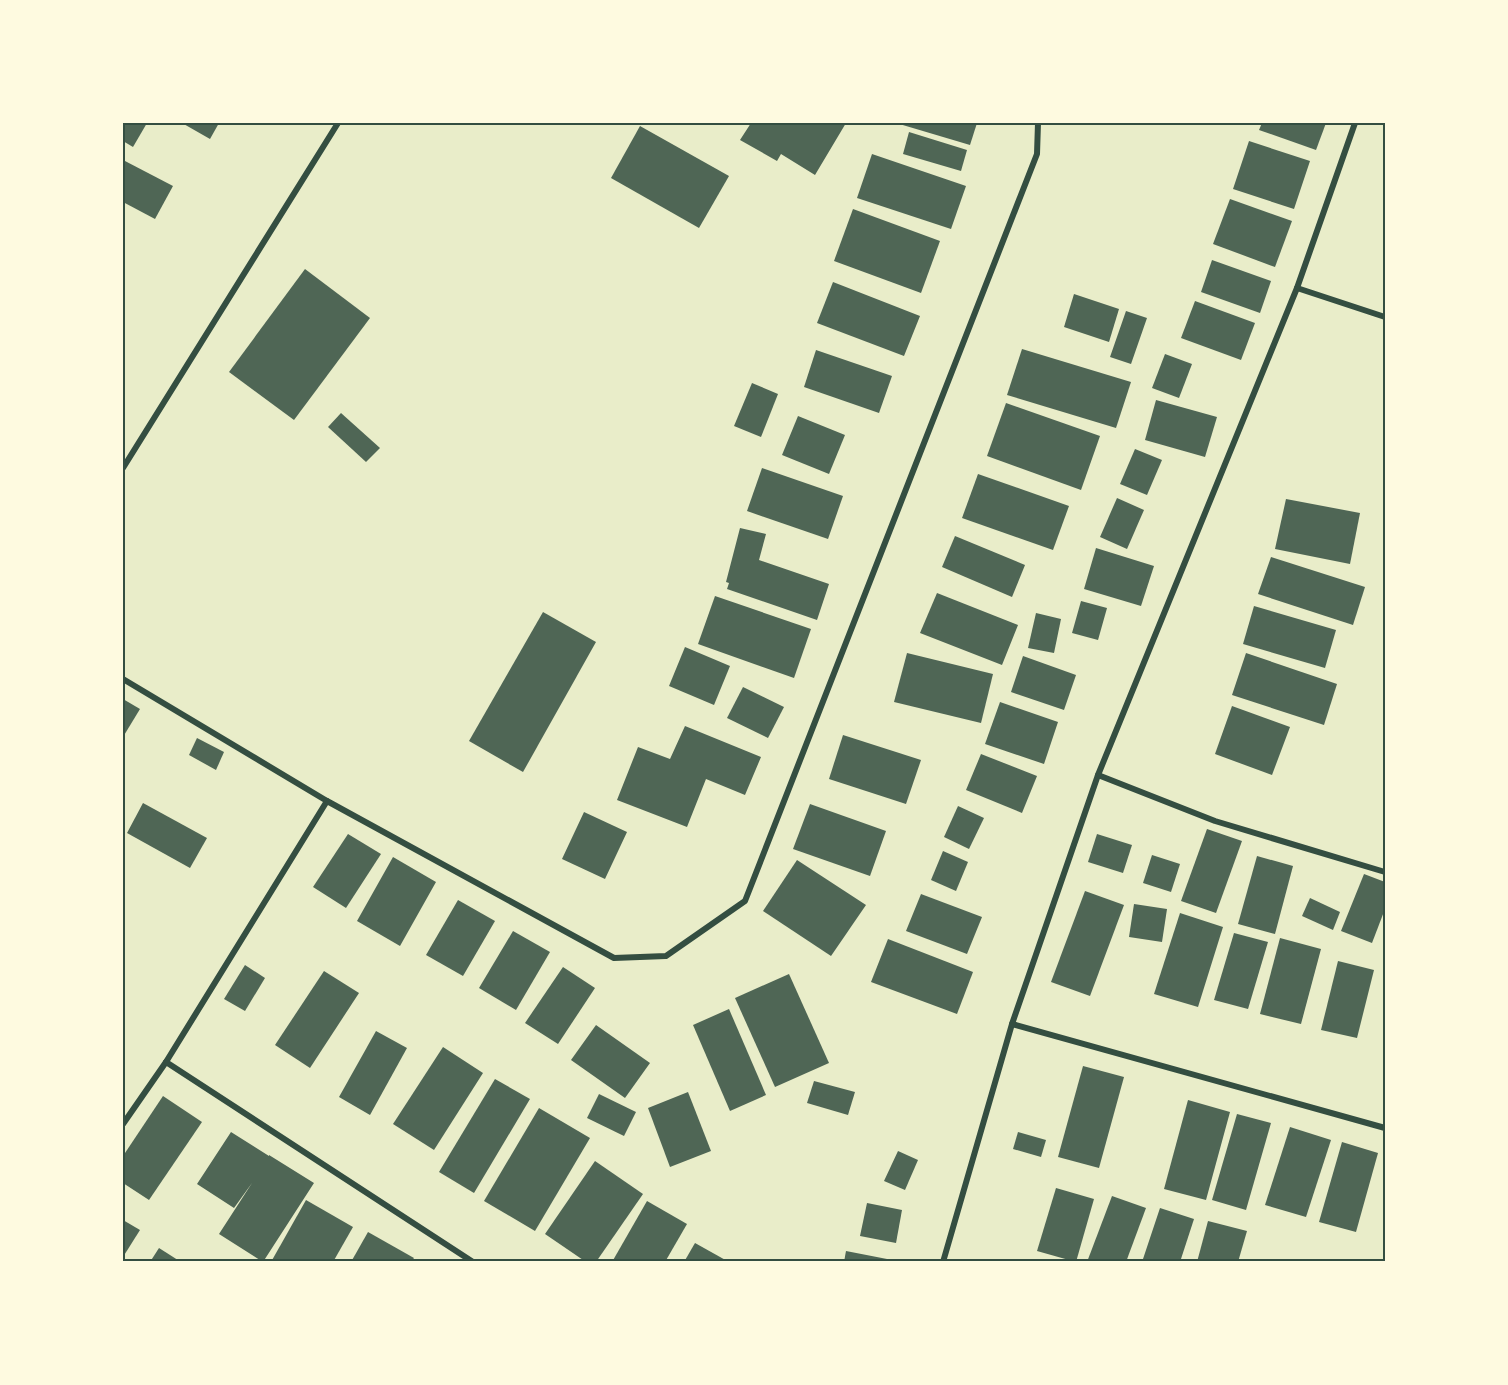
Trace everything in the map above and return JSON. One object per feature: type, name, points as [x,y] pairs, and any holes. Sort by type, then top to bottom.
[{"type":"street","points":[[123,468],[338,123]]},
{"type":"street","points":[[123,679],[327,801],[614,958],[666,956],[745,901],[1037,154],[1038,123]]},
{"type":"street","points":[[943,1262],[1012,1024],[1098,776],[1297,288],[1355,123]]},
{"type":"street","points":[[1297,288],[1385,317]]},
{"type":"street","points":[[1098,776],[1215,821],[1385,872]]},
{"type":"street","points":[[123,1124],[166,1062],[327,801]]},
{"type":"street","points":[[1012,1024],[1385,1128]]},
{"type":"street","points":[[166,1062],[474,1262]]},
{"type":"building","points":[[123,123],[147,123],[133,147],[123,141]]},
{"type":"building","points":[[182,123],[219,123],[210,139]]},
{"type":"building","points":[[751,123],[846,123],[815,175],[781,154],[777,161],[740,140]]},
{"type":"building","points":[[896,123],[977,123],[970,145]]},
{"type":"building","points":[[1262,123],[1326,123],[1316,150],[1259,130]]},
{"type":"building","points":[[640,126],[729,176],[699,228],[611,178]]},
{"type":"building","points":[[909,132],[967,150],[961,171],[903,154]]},
{"type":"building","points":[[1249,141],[1310,161],[1294,209],[1233,189]]},
{"type":"building","points":[[872,154],[966,186],[951,229],[857,198]]},
{"type":"building","points":[[125,161],[173,186],[155,219],[123,202],[123,164]]},
{"type":"building","points":[[1230,199],[1292,221],[1275,267],[1213,244]]},
{"type":"building","points":[[853,209],[940,241],[921,293],[834,261]]},
{"type":"building","points":[[1212,260],[1271,281],[1260,313],[1201,292]]},
{"type":"building","points":[[305,269],[370,318],[294,420],[229,372]]},
{"type":"building","points":[[833,282],[920,316],[904,356],[817,323]]},
{"type":"building","points":[[1074,294],[1119,309],[1109,342],[1064,327]]},
{"type":"building","points":[[1195,301],[1255,323],[1241,360],[1181,338]]},
{"type":"building","points":[[1126,311],[1147,318],[1131,364],[1110,357]]},
{"type":"building","points":[[1022,349],[1131,382],[1116,428],[1007,395]]},
{"type":"building","points":[[816,350],[892,376],[879,413],[804,387]]},
{"type":"building","points":[[1165,354],[1192,364],[1179,398],[1152,388]]},
{"type":"building","points":[[752,383],[778,394],[761,437],[734,426]]},
{"type":"building","points":[[1156,400],[1217,417],[1205,457],[1145,440]]},
{"type":"building","points":[[1006,403],[1100,436],[1081,490],[987,456]]},
{"type":"building","points":[[341,413],[380,448],[366,462],[328,427]]},
{"type":"building","points":[[798,416],[845,435],[829,474],[782,455]]},
{"type":"building","points":[[1135,449],[1162,460],[1147,495],[1120,484]]},
{"type":"building","points":[[762,468],[843,496],[828,539],[747,511]]},
{"type":"building","points":[[978,474],[1069,506],[1053,550],[962,518]]},
{"type":"building","points":[[1117,498],[1144,510],[1127,549],[1100,537]]},
{"type":"building","points":[[1286,499],[1360,513],[1350,564],[1275,549]]},
{"type":"building","points":[[740,528],[766,534],[759,560],[829,584],[817,620],[727,589],[729,583],[726,582]]},
{"type":"building","points":[[955,536],[1025,565],[1012,597],[942,567]]},
{"type":"building","points":[[1096,548],[1154,566],[1141,606],[1084,589]]},
{"type":"building","points":[[1271,557],[1365,587],[1353,625],[1258,594]]},
{"type":"building","points":[[937,593],[1018,625],[1002,665],[920,633]]},
{"type":"building","points":[[715,596],[811,629],[794,678],[698,644]]},
{"type":"building","points":[[1081,601],[1107,608],[1098,640],[1072,633]]},
{"type":"building","points":[[1254,606],[1336,630],[1325,668],[1243,644]]},
{"type":"building","points":[[543,612],[596,642],[523,772],[469,741]]},
{"type":"building","points":[[1036,613],[1061,619],[1054,653],[1028,648]]},
{"type":"building","points":[[685,647],[730,666],[714,705],[669,686]]},
{"type":"building","points":[[907,653],[993,674],[981,723],[894,702]]},
{"type":"building","points":[[1246,653],[1337,684],[1324,725],[1232,695]]},
{"type":"building","points":[[1023,656],[1076,675],[1064,710],[1011,692]]},
{"type":"building","points":[[743,687],[784,707],[768,738],[727,718]]},
{"type":"building","points":[[123,699],[140,709],[123,737]]},
{"type":"building","points":[[1000,702],[1058,722],[1044,764],[985,744]]},
{"type":"building","points":[[1232,706],[1290,727],[1272,775],[1215,754]]},
{"type":"building","points":[[685,726],[761,757],[745,795],[706,779],[687,827],[617,800],[638,747],[670,759]]},
{"type":"building","points":[[843,735],[921,760],[906,804],[829,779]]},
{"type":"building","points":[[197,738],[224,752],[216,770],[189,755]]},
{"type":"building","points":[[981,754],[1037,776],[1022,813],[966,790]]},
{"type":"building","points":[[143,803],[207,838],[190,868],[127,833]]},
{"type":"building","points":[[810,804],[886,831],[870,876],[793,849]]},
{"type":"building","points":[[958,806],[984,818],[969,849],[944,837]]},
{"type":"building","points":[[584,812],[627,832],[605,879],[562,859]]},
{"type":"building","points":[[1207,829],[1242,841],[1216,913],[1181,901]]},
{"type":"building","points":[[348,834],[381,854],[346,908],[313,887]]},
{"type":"building","points":[[1097,834],[1132,845],[1123,873],[1088,862]]},
{"type":"building","points":[[943,851],[968,862],[956,891],[931,880]]},
{"type":"building","points":[[1152,855],[1180,864],[1171,892],[1143,883]]},
{"type":"building","points":[[1257,856],[1293,866],[1275,934],[1238,924]]},
{"type":"building","points":[[393,857],[436,882],[400,946],[357,921]]},
{"type":"building","points":[[797,860],[866,905],[831,956],[763,911]]},
{"type":"building","points":[[1364,874],[1385,882],[1385,909],[1372,943],[1341,931]]},
{"type":"building","points":[[1085,891],[1124,905],[1090,996],[1051,982]]},
{"type":"building","points":[[921,894],[982,917],[967,954],[906,931]]},
{"type":"building","points":[[1310,898],[1340,912],[1333,930],[1302,916]]},
{"type":"building","points":[[458,900],[495,921],[463,976],[426,955]]},
{"type":"building","points":[[1134,904],[1167,909],[1162,942],[1129,937]]},
{"type":"building","points":[[1180,913],[1223,927],[1198,1007],[1154,994]]},
{"type":"building","points":[[513,931],[550,952],[516,1010],[479,988]]},
{"type":"building","points":[[1234,933],[1268,942],[1248,1009],[1214,1000]]},
{"type":"building","points":[[1280,938],[1321,949],[1301,1024],[1260,1014]]},
{"type":"building","points":[[888,939],[973,972],[957,1014],[871,982]]},
{"type":"building","points":[[1338,961],[1374,970],[1357,1038],[1321,1030]]},
{"type":"building","points":[[245,965],[265,978],[245,1011],[224,999]]},
{"type":"building","points":[[563,967],[595,988],[558,1044],[525,1023]]},
{"type":"building","points":[[324,971],[359,993],[310,1068],[275,1045]]},
{"type":"building","points":[[789,974],[829,1063],[775,1087],[735,998]]},
{"type":"building","points":[[729,1009],[766,1095],[730,1111],[693,1025]]},
{"type":"building","points":[[596,1025],[650,1063],[625,1098],[571,1060]]},
{"type":"building","points":[[376,1031],[407,1048],[370,1115],[339,1097]]},
{"type":"building","points":[[443,1047],[483,1073],[434,1150],[393,1124]]},
{"type":"building","points":[[1083,1066],[1124,1077],[1099,1168],[1058,1157]]},
{"type":"building","points":[[495,1079],[530,1099],[474,1193],[439,1172]]},
{"type":"building","points":[[814,1081],[855,1092],[848,1115],[807,1103]]},
{"type":"building","points":[[688,1092],[711,1151],[670,1167],[648,1108]]},
{"type":"building","points":[[599,1094],[636,1112],[624,1136],[587,1118]]},
{"type":"building","points":[[163,1096],[202,1122],[149,1200],[123,1183],[123,1156]]},
{"type":"building","points":[[1188,1100],[1230,1112],[1206,1200],[1164,1189]]},
{"type":"building","points":[[539,1108],[590,1138],[535,1231],[484,1201]]},
{"type":"building","points":[[1237,1114],[1271,1123],[1246,1210],[1212,1200]]},
{"type":"building","points":[[1290,1127],[1331,1140],[1306,1217],[1265,1205]]},
{"type":"building","points":[[231,1132],[314,1183],[263,1262],[219,1234],[252,1183],[234,1208],[197,1184]]},
{"type":"building","points":[[1018,1132],[1046,1140],[1041,1157],[1013,1149]]},
{"type":"building","points":[[1342,1142],[1378,1153],[1356,1232],[1319,1222]]},
{"type":"building","points":[[898,1151],[918,1160],[905,1190],[884,1181]]},
{"type":"building","points":[[595,1161],[643,1194],[596,1262],[586,1262],[545,1234]]},
{"type":"building","points":[[1056,1188],[1094,1199],[1076,1262],[1037,1251]]},
{"type":"building","points":[[1112,1196],[1146,1208],[1126,1262],[1087,1262]]},
{"type":"building","points":[[306,1200],[353,1227],[333,1262],[271,1262]]},
{"type":"building","points":[[647,1201],[687,1224],[665,1262],[612,1262]]},
{"type":"building","points":[[867,1203],[902,1210],[896,1243],[860,1236]]},
{"type":"building","points":[[1160,1208],[1194,1219],[1180,1262],[1142,1262]]},
{"type":"building","points":[[123,1220],[140,1230],[123,1257]]},
{"type":"building","points":[[1208,1221],[1247,1231],[1238,1262],[1197,1262]]},
{"type":"building","points":[[368,1232],[414,1258],[411,1262],[351,1262]]},
{"type":"building","points":[[695,1243],[729,1262],[684,1262]]},
{"type":"building","points":[[159,1248],[181,1262],[150,1262]]},
{"type":"building","points":[[846,1251],[887,1259],[886,1262],[844,1262]]}]
